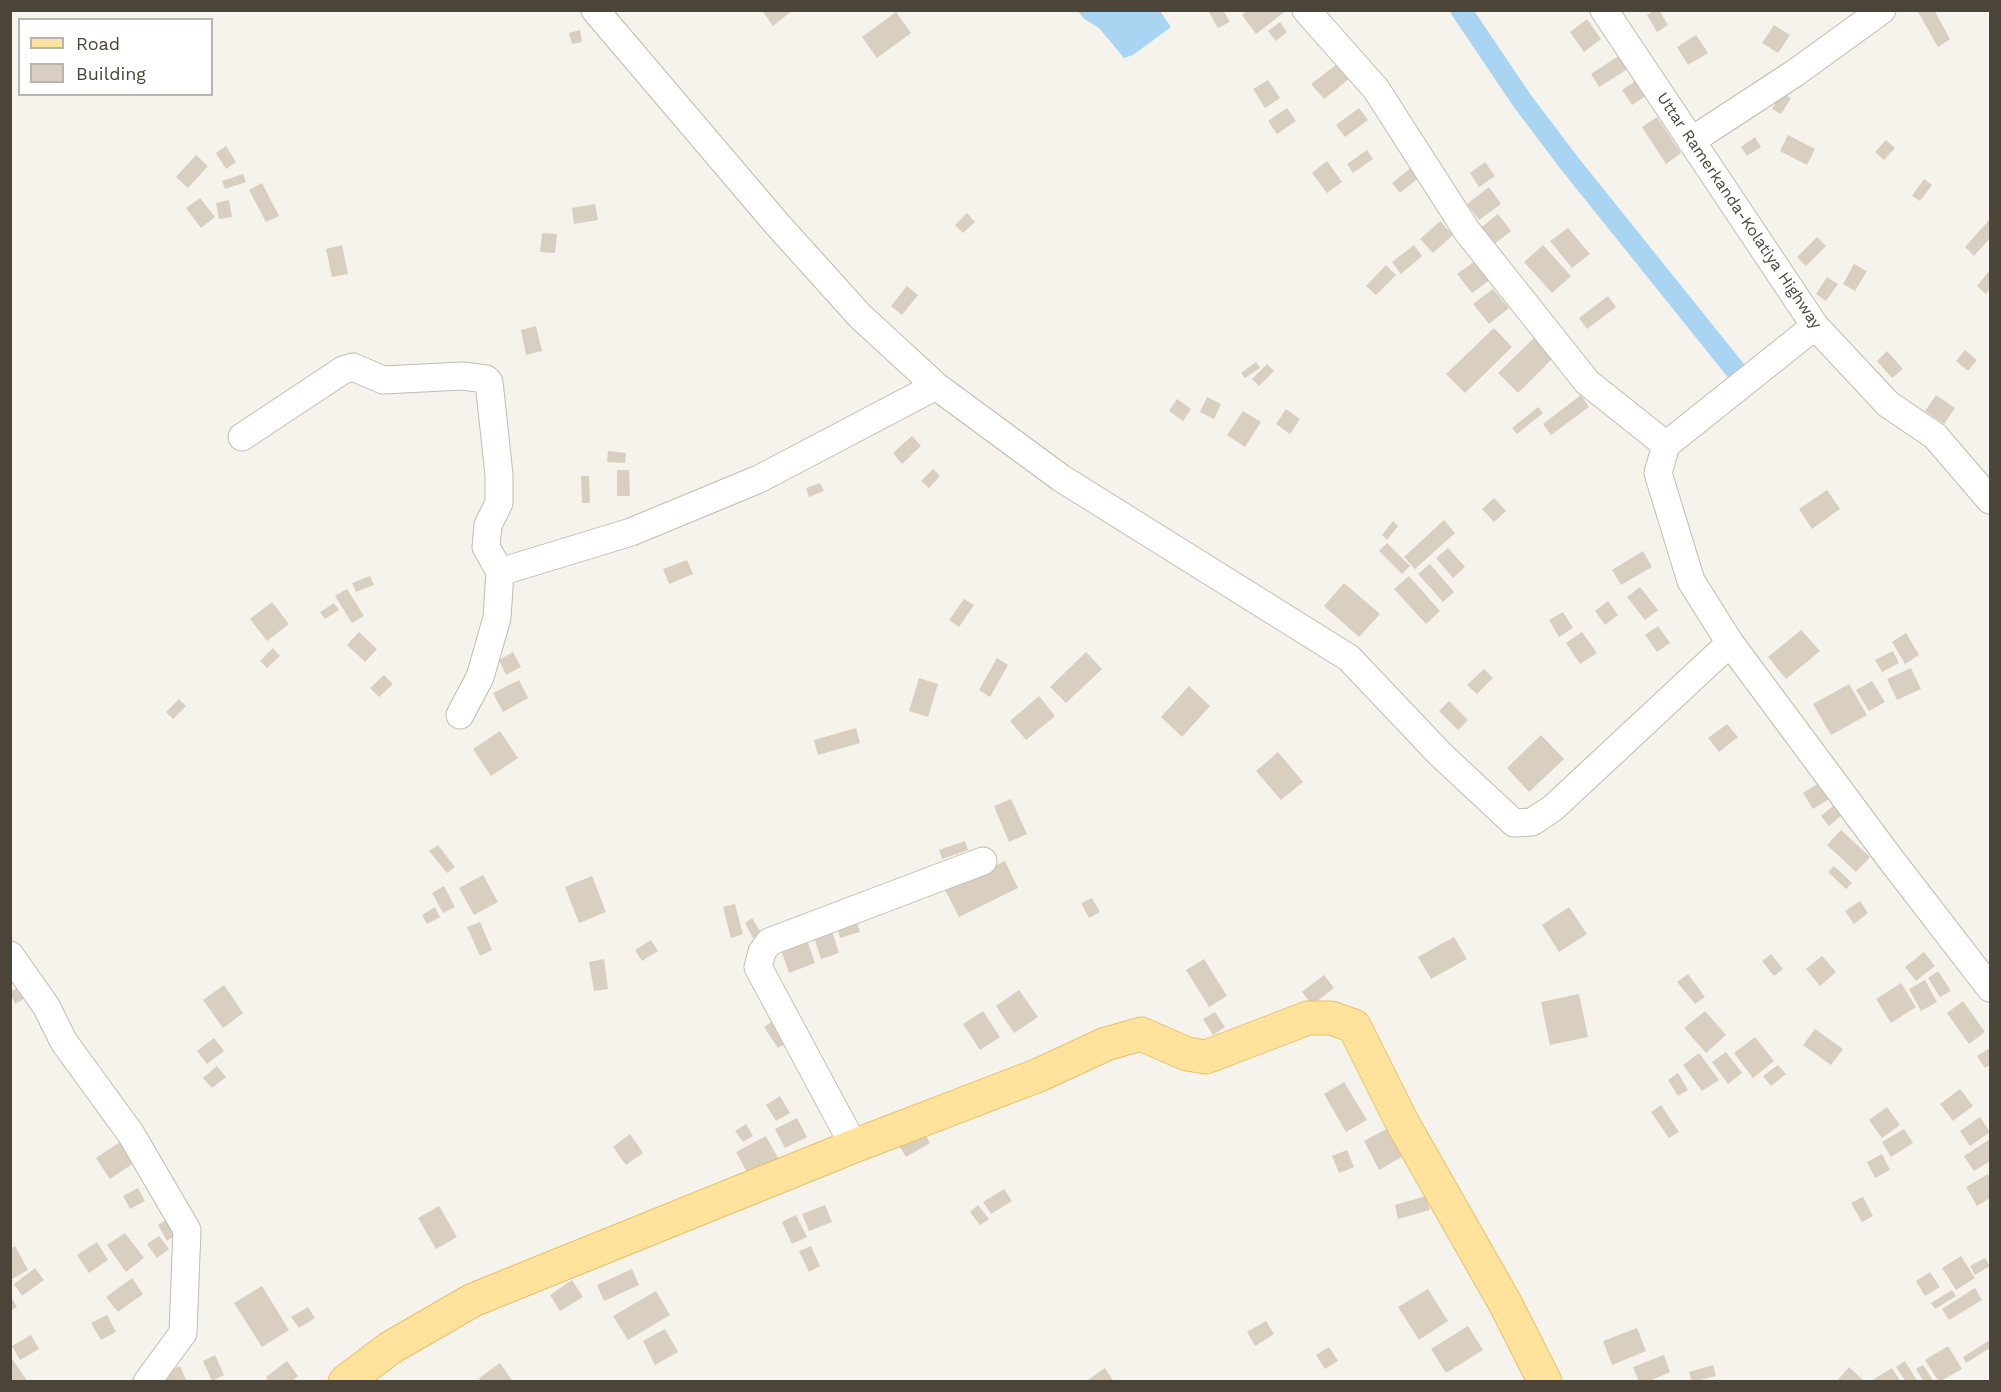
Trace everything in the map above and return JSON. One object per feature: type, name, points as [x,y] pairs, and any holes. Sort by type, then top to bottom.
[{"type":"main road","points":[[345,1382],[390,1348],[473,1300],[854,1146],[1039,1075],[1106,1044],[1141,1034],[1187,1054],[1206,1057],[1308,1018],[1331,1018],[1354,1026],[1403,1124],[1505,1303],[1545,1382]]},
{"type":"street","points":[[595,10],[777,224],[853,308],[936,386],[1061,477],[1349,658],[1440,754],[1514,823],[1532,822],[1553,808],[1730,643]]},
{"type":"street","points":[[1306,10],[1376,89],[1467,231],[1587,382],[1666,445]]},
{"type":"street","name":"Uttar Ramerkanda-Kolatiya Highway","points":[[1604,10],[1815,326],[1888,404],[1935,436],[1990,500]]},
{"type":"street","points":[[1691,141],[1795,74],[1882,10]]},
{"type":"street","points":[[1815,326],[1666,445],[1658,472],[1691,581],[1730,643],[1889,857],[1990,988]]},
{"type":"street","points":[[242,437],[344,370],[353,367],[383,380],[463,376],[486,379],[491,387],[499,503],[488,525],[486,548],[500,572],[497,618],[480,677],[460,715]]},
{"type":"street","points":[[500,572],[631,532],[759,479],[936,386]]},
{"type":"street","points":[[854,1146],[758,967],[762,952],[769,942],[983,861]]},
{"type":"street","points":[[10,955],[46,1006],[64,1042],[131,1134],[187,1230],[183,1333],[147,1382]]},
{"type":"water","points":[[1078,11],[1160,11],[1171,27],[1133,55],[1124,58],[1099,28],[1083,18]]},
{"type":"building","points":[[762,10],[793,10],[773,26]]},
{"type":"building","points":[[1223,10],[1230,22],[1218,28],[1209,12]]},
{"type":"building","points":[[1247,10],[1287,10],[1256,34],[1242,15]]},
{"type":"building","points":[[1659,10],[1668,25],[1657,32],[1647,15]]},
{"type":"building","points":[[1934,10],[1950,39],[1938,47],[1918,12]]},
{"type":"building","points":[[896,12],[911,33],[877,58],[862,37]]},
{"type":"building","points":[[1587,19],[1601,39],[1584,52],[1570,32]]},
{"type":"building","points":[[1280,22],[1287,32],[1276,41],[1268,31]]},
{"type":"building","points":[[1774,25],[1790,35],[1778,53],[1762,43]]},
{"type":"building","points":[[580,30],[582,42],[572,44],[569,33]]},
{"type":"building","points":[[1696,35],[1708,53],[1688,65],[1677,47]]},
{"type":"building","points":[[1623,53],[1631,67],[1599,87],[1591,74]]},
{"type":"building","points":[[1337,64],[1349,79],[1324,99],[1311,84]]},
{"type":"building","points":[[1640,78],[1650,93],[1632,105],[1622,90]]},
{"type":"building","points":[[1268,80],[1280,98],[1265,108],[1253,89]]},
{"type":"building","points":[[1781,93],[1791,98],[1781,114],[1772,109]]},
{"type":"building","points":[[1287,108],[1296,121],[1277,134],[1268,121]]},
{"type":"building","points":[[1359,108],[1368,120],[1345,137],[1336,125]]},
{"type":"building","points":[[1657,117],[1681,153],[1666,164],[1642,127]]},
{"type":"building","points":[[1788,135],[1815,149],[1807,165],[1780,151]]},
{"type":"building","points":[[1755,137],[1761,147],[1747,156],[1741,147]]},
{"type":"building","points":[[1886,140],[1895,148],[1884,160],[1875,152]]},
{"type":"building","points":[[226,146],[236,162],[226,169],[216,153]]},
{"type":"building","points":[[1367,150],[1373,159],[1353,173],[1347,164]]},
{"type":"building","points":[[196,155],[208,166],[188,188],[176,177]]},
{"type":"building","points":[[1327,161],[1342,182],[1327,193],[1312,173]]},
{"type":"building","points":[[1485,162],[1495,176],[1479,187],[1470,173]]},
{"type":"building","points":[[1413,166],[1421,176],[1400,193],[1392,183]]},
{"type":"building","points":[[243,174],[246,182],[225,189],[222,181]]},
{"type":"building","points":[[1924,179],[1932,185],[1920,201],[1912,196]]},
{"type":"building","points":[[262,183],[279,216],[266,222],[249,190]]},
{"type":"building","points":[[1489,187],[1501,204],[1479,220],[1467,204]]},
{"type":"building","points":[[200,198],[215,217],[201,228],[186,208]]},
{"type":"building","points":[[229,200],[232,217],[219,219],[216,203]]},
{"type":"building","points":[[595,204],[598,220],[574,224],[572,208]]},
{"type":"building","points":[[967,213],[975,222],[963,233],[955,225]]},
{"type":"building","points":[[1498,214],[1511,231],[1492,246],[1479,229]]},
{"type":"building","points":[[1990,219],[1990,238],[1974,256],[1965,247]]},
{"type":"building","points":[[1440,221],[1453,235],[1433,253],[1420,239]]},
{"type":"building","points":[[1568,228],[1590,254],[1572,268],[1550,241]]},
{"type":"building","points":[[542,233],[557,234],[555,253],[540,252]]},
{"type":"building","points":[[1817,237],[1826,246],[1806,266],[1797,257]]},
{"type":"building","points":[[342,245],[348,274],[332,277],[326,249]]},
{"type":"building","points":[[1414,245],[1422,256],[1401,274],[1392,262]]},
{"type":"building","points":[[1543,245],[1571,276],[1552,293],[1524,262]]},
{"type":"building","points":[[1475,261],[1490,280],[1472,293],[1457,274]]},
{"type":"building","points":[[1854,264],[1867,271],[1855,291],[1843,284]]},
{"type":"building","points":[[1386,265],[1396,275],[1376,295],[1366,286]]},
{"type":"building","points":[[1990,270],[1990,288],[1986,294],[1977,286]]},
{"type":"building","points":[[1827,277],[1838,284],[1826,301],[1816,294]]},
{"type":"building","points":[[907,286],[918,295],[902,315],[891,306]]},
{"type":"building","points":[[1493,289],[1509,308],[1489,324],[1473,304]]},
{"type":"building","points":[[1608,296],[1616,307],[1587,329],[1579,318]]},
{"type":"building","points":[[536,326],[542,351],[526,355],[521,330]]},
{"type":"building","points":[[1494,328],[1512,347],[1465,393],[1446,374]]},
{"type":"building","points":[[1535,337],[1554,357],[1518,393],[1498,373]]},
{"type":"building","points":[[1965,350],[1977,360],[1968,371],[1956,361]]},
{"type":"building","points":[[1887,351],[1903,369],[1892,378],[1877,361]]},
{"type":"building","points":[[1256,362],[1260,368],[1245,378],[1241,373]]},
{"type":"building","points":[[1267,364],[1274,371],[1259,386],[1252,379]]},
{"type":"building","points":[[1581,395],[1589,407],[1551,435],[1543,424]]},
{"type":"building","points":[[1936,395],[1955,408],[1944,424],[1925,411]]},
{"type":"building","points":[[1207,397],[1221,404],[1214,419],[1200,412]]},
{"type":"building","points":[[1177,399],[1191,409],[1183,421],[1169,411]]},
{"type":"building","points":[[1538,407],[1543,413],[1517,434],[1512,428]]},
{"type":"building","points":[[1286,409],[1300,419],[1290,434],[1276,424]]},
{"type":"building","points":[[1243,411],[1261,422],[1245,447],[1227,435]]},
{"type":"building","points":[[912,436],[921,446],[902,464],[893,453]]},
{"type":"building","points":[[608,451],[626,453],[625,463],[607,462]]},
{"type":"building","points":[[933,469],[940,476],[929,488],[921,481]]},
{"type":"building","points":[[617,470],[629,470],[630,496],[617,496]]},
{"type":"building","points":[[581,476],[589,476],[590,503],[582,503]]},
{"type":"building","points":[[820,483],[824,491],[809,497],[806,488]]},
{"type":"building","points":[[1827,490],[1840,509],[1812,529],[1799,509]]},
{"type":"building","points":[[1494,498],[1506,511],[1494,522],[1482,509]]},
{"type":"building","points":[[1444,520],[1455,533],[1415,569],[1404,557]]},
{"type":"building","points":[[1393,521],[1398,526],[1387,540],[1382,535]]},
{"type":"building","points":[[1387,543],[1410,566],[1402,574],[1379,551]]},
{"type":"building","points":[[1448,548],[1465,567],[1453,578],[1436,558]]},
{"type":"building","points":[[1643,551],[1652,567],[1621,585],[1612,570]]},
{"type":"building","points":[[687,560],[693,574],[669,584],[663,569]]},
{"type":"building","points":[[1430,564],[1454,592],[1443,602],[1418,574]]},
{"type":"building","points":[[370,576],[374,585],[356,592],[352,583]]},
{"type":"building","points":[[1409,576],[1440,611],[1426,624],[1394,589]]},
{"type":"building","points":[[1344,583],[1380,614],[1359,637],[1324,606]]},
{"type":"building","points":[[1640,587],[1658,610],[1645,620],[1627,597]]},
{"type":"building","points":[[347,589],[364,616],[352,623],[335,596]]},
{"type":"building","points":[[964,599],[974,605],[959,627],[949,620]]},
{"type":"building","points":[[1608,601],[1618,615],[1605,625],[1595,611]]},
{"type":"building","points":[[272,602],[289,624],[267,641],[250,619]]},
{"type":"building","points":[[334,603],[339,610],[325,619],[320,612]]},
{"type":"building","points":[[1563,612],[1573,628],[1559,637],[1549,620]]},
{"type":"building","points":[[1658,626],[1670,643],[1657,652],[1645,635]]},
{"type":"building","points":[[1801,630],[1820,651],[1786,679],[1768,657]]},
{"type":"building","points":[[359,632],[377,649],[365,662],[347,645]]},
{"type":"building","points":[[1582,632],[1597,653],[1580,664],[1566,643]]},
{"type":"building","points":[[1906,633],[1919,655],[1905,664],[1892,642]]},
{"type":"building","points":[[273,648],[280,656],[267,668],[260,661]]},
{"type":"building","points":[[1893,651],[1899,663],[1882,672],[1875,660]]},
{"type":"building","points":[[513,652],[521,667],[506,675],[499,660]]},
{"type":"building","points":[[1086,652],[1102,669],[1066,703],[1050,687]]},
{"type":"building","points":[[997,658],[1008,665],[990,697],[979,690]]},
{"type":"building","points":[[1911,668],[1921,689],[1897,700],[1887,679]]},
{"type":"building","points":[[1484,669],[1493,678],[1477,694],[1467,685]]},
{"type":"building","points":[[384,675],[393,684],[379,697],[370,688]]},
{"type":"building","points":[[919,678],[938,684],[928,717],[909,711]]},
{"type":"building","points":[[519,680],[528,698],[503,712],[493,693]]},
{"type":"building","points":[[1872,681],[1885,702],[1869,711],[1856,690]]},
{"type":"building","points":[[1849,684],[1867,715],[1831,735],[1813,704]]},
{"type":"building","points":[[1189,686],[1210,706],[1182,737],[1161,717]]},
{"type":"building","points":[[1039,696],[1055,716],[1026,740],[1010,721]]},
{"type":"building","points":[[179,699],[186,706],[173,719],[166,712]]},
{"type":"building","points":[[1449,701],[1468,720],[1458,730],[1439,711]]},
{"type":"building","points":[[1727,724],[1738,737],[1719,752],[1708,738]]},
{"type":"building","points":[[856,728],[860,743],[818,755],[814,740]]},
{"type":"building","points":[[500,731],[518,758],[491,776],[473,749]]},
{"type":"building","points":[[1541,735],[1564,759],[1529,792],[1507,768]]},
{"type":"building","points":[[1278,752],[1303,782],[1281,800],[1256,771]]},
{"type":"building","points":[[1819,783],[1829,799],[1813,809],[1803,793]]},
{"type":"building","points":[[1011,799],[1027,834],[1009,842],[994,806]]},
{"type":"building","points":[[1841,799],[1849,809],[1829,826],[1821,816]]},
{"type":"building","points":[[1841,830],[1870,857],[1856,872],[1827,845]]},
{"type":"building","points":[[965,841],[968,850],[942,859],[939,850]]},
{"type":"building","points":[[438,845],[455,867],[447,873],[429,851]]},
{"type":"building","points":[[1005,861],[1018,888],[959,917],[945,890]]},
{"type":"building","points":[[1834,866],[1852,883],[1846,889],[1828,872]]},
{"type":"building","points":[[483,875],[498,902],[474,915],[459,888]]},
{"type":"building","points":[[592,876],[606,912],[579,923],[565,887]]},
{"type":"building","points":[[444,886],[455,907],[443,913],[432,893]]},
{"type":"building","points":[[1092,898],[1100,912],[1089,918],[1081,903]]},
{"type":"building","points":[[1860,901],[1868,913],[1854,924],[1845,911]]},
{"type":"building","points":[[735,904],[743,934],[731,938],[723,907]]},
{"type":"building","points":[[435,907],[440,917],[427,924],[422,915]]},
{"type":"building","points":[[1569,907],[1587,934],[1559,952],[1542,925]]},
{"type":"building","points":[[855,916],[860,932],[840,938],[836,922]]},
{"type":"building","points":[[752,918],[761,933],[753,938],[745,923]]},
{"type":"building","points":[[480,922],[492,950],[480,956],[467,927]]},
{"type":"building","points":[[830,925],[839,953],[821,959],[812,931]]},
{"type":"building","points":[[806,937],[815,963],[789,973],[780,947]]},
{"type":"building","points":[[1454,937],[1467,959],[1431,979],[1418,957]]},
{"type":"building","points":[[651,940],[658,951],[642,961],[635,950]]},
{"type":"building","points":[[1924,952],[1935,966],[1916,981],[1905,967]]},
{"type":"building","points":[[1771,954],[1783,969],[1774,976],[1762,961]]},
{"type":"building","points":[[1822,956],[1836,972],[1820,986],[1806,969]]},
{"type":"building","points":[[604,959],[608,989],[594,991],[589,962]]},
{"type":"building","points":[[1204,959],[1227,996],[1209,1007],[1186,970]]},
{"type":"building","points":[[1938,971],[1951,991],[1940,997],[1928,978]]},
{"type":"building","points":[[1688,974],[1705,997],[1695,1004],[1677,982]]},
{"type":"building","points":[[1324,975],[1334,988],[1312,1005],[1302,992]]},
{"type":"building","points":[[1925,980],[1937,1002],[1921,1011],[1909,989]]},
{"type":"building","points":[[1901,983],[1916,1007],[1891,1023],[1876,999]]},
{"type":"building","points":[[24,984],[30,995],[15,1004],[10,992]]},
{"type":"building","points":[[224,985],[243,1013],[223,1028],[203,1000]]},
{"type":"building","points":[[1019,990],[1038,1017],[1014,1033],[996,1006]]},
{"type":"building","points":[[1579,994],[1588,1037],[1550,1045],[1541,1002]]},
{"type":"building","points":[[1963,1001],[1985,1032],[1969,1044],[1947,1013]]},
{"type":"building","points":[[983,1011],[1000,1037],[980,1050],[963,1024]]},
{"type":"building","points":[[1705,1011],[1726,1035],[1706,1053],[1684,1028]]},
{"type":"building","points":[[1215,1012],[1225,1027],[1213,1035],[1203,1019]]},
{"type":"building","points":[[774,1020],[788,1042],[778,1048],[764,1027]]},
{"type":"building","points":[[1815,1029],[1843,1049],[1831,1065],[1803,1045]]},
{"type":"building","points":[[1755,1037],[1774,1061],[1753,1078],[1734,1053]]},
{"type":"building","points":[[214,1038],[224,1051],[207,1064],[197,1051]]},
{"type":"building","points":[[1990,1048],[1990,1065],[1985,1068],[1977,1056]]},
{"type":"building","points":[[1726,1052],[1742,1073],[1728,1084],[1712,1062]]},
{"type":"building","points":[[1699,1053],[1719,1080],[1702,1091],[1683,1065]]},
{"type":"building","points":[[1778,1065],[1786,1074],[1771,1086],[1763,1076]]},
{"type":"building","points":[[217,1066],[226,1077],[212,1088],[203,1078]]},
{"type":"building","points":[[1678,1073],[1688,1090],[1678,1096],[1668,1080]]},
{"type":"building","points":[[1344,1082],[1367,1120],[1346,1132],[1324,1094]]},
{"type":"building","points":[[1960,1089],[1973,1106],[1953,1121],[1940,1104]]},
{"type":"building","points":[[780,1096],[790,1113],[776,1121],[766,1105]]},
{"type":"building","points":[[1661,1105],[1679,1132],[1669,1138],[1651,1112]]},
{"type":"building","points":[[1887,1107],[1900,1125],[1882,1138],[1869,1120]]},
{"type":"building","points":[[1980,1117],[1990,1132],[1970,1146],[1960,1131]]},
{"type":"building","points":[[797,1118],[807,1137],[785,1148],[775,1129]]},
{"type":"building","points":[[918,1122],[930,1143],[906,1157],[894,1137]]},
{"type":"building","points":[[746,1124],[753,1136],[743,1142],[735,1131]]},
{"type":"building","points":[[1390,1127],[1405,1155],[1379,1170],[1364,1141]]},
{"type":"building","points":[[1904,1129],[1913,1143],[1891,1157],[1882,1142]]},
{"type":"building","points":[[630,1134],[643,1153],[626,1165],[613,1147]]},
{"type":"building","points":[[766,1136],[779,1160],[749,1176],[736,1152]]},
{"type":"building","points":[[1990,1139],[1990,1161],[1974,1171],[1964,1156]]},
{"type":"building","points":[[120,1142],[134,1163],[110,1179],[96,1158]]},
{"type":"building","points":[[1347,1150],[1354,1167],[1339,1173],[1332,1156]]},
{"type":"building","points":[[1882,1154],[1890,1170],[1875,1178],[1867,1162]]},
{"type":"building","points":[[1988,1174],[1990,1198],[1977,1206],[1966,1187]]},
{"type":"building","points":[[138,1188],[145,1201],[130,1209],[123,1196]]},
{"type":"building","points":[[1004,1189],[1012,1201],[991,1214],[983,1202]]},
{"type":"building","points":[[1426,1196],[1430,1210],[1398,1219],[1395,1205]]},
{"type":"building","points":[[1863,1197],[1873,1216],[1862,1222],[1851,1203]]},
{"type":"building","points":[[825,1205],[832,1222],[809,1231],[802,1214]]},
{"type":"building","points":[[978,1205],[989,1219],[980,1225],[970,1212]]},
{"type":"building","points":[[439,1206],[457,1237],[436,1249],[418,1218]]},
{"type":"building","points":[[796,1215],[807,1237],[792,1244],[782,1222]]},
{"type":"building","points":[[169,1218],[178,1234],[167,1241],[158,1225]]},
{"type":"building","points":[[125,1233],[144,1258],[126,1272],[107,1245]]},
{"type":"building","points":[[159,1236],[169,1249],[157,1258],[147,1244]]},
{"type":"building","points":[[97,1242],[108,1260],[89,1273],[77,1255]]},
{"type":"building","points":[[15,1246],[28,1270],[10,1280],[10,1249]]},
{"type":"building","points":[[811,1246],[820,1266],[809,1272],[799,1251]]},
{"type":"building","points":[[1961,1256],[1975,1278],[1956,1290],[1942,1268]]},
{"type":"building","points":[[1985,1258],[1990,1266],[1975,1275],[1970,1266]]},
{"type":"building","points":[[35,1268],[44,1280],[22,1296],[14,1284]]},
{"type":"building","points":[[632,1269],[639,1285],[604,1301],[597,1285]]},
{"type":"building","points":[[1930,1272],[1940,1287],[1925,1296],[1916,1281]]},
{"type":"building","points":[[132,1278],[143,1294],[118,1312],[106,1297]]},
{"type":"building","points":[[572,1280],[583,1297],[560,1311],[550,1295]]},
{"type":"building","points":[[262,1286],[289,1330],[262,1347],[234,1303]]},
{"type":"building","points":[[1975,1288],[1982,1300],[1949,1320],[1942,1309]]},
{"type":"building","points":[[1428,1289],[1448,1321],[1419,1340],[1398,1307]]},
{"type":"building","points":[[1952,1290],[1956,1296],[1935,1309],[1931,1303]]},
{"type":"building","points":[[656,1291],[670,1315],[628,1340],[613,1316]]},
{"type":"building","points":[[10,1295],[17,1307],[10,1311]]},
{"type":"building","points":[[308,1307],[315,1318],[299,1328],[291,1317]]},
{"type":"building","points":[[107,1315],[116,1332],[101,1340],[91,1323]]},
{"type":"building","points":[[1266,1321],[1274,1334],[1255,1346],[1247,1332]]},
{"type":"building","points":[[1468,1326],[1483,1350],[1446,1373],[1431,1349]]},
{"type":"building","points":[[1637,1328],[1646,1351],[1612,1365],[1603,1341]]},
{"type":"building","points":[[665,1329],[678,1352],[655,1365],[643,1341]]},
{"type":"building","points":[[31,1335],[39,1349],[20,1360],[12,1346]]},
{"type":"building","points":[[1990,1340],[1990,1348],[1966,1363],[1963,1357]]},
{"type":"building","points":[[1948,1346],[1962,1369],[1939,1382],[1925,1360]]},
{"type":"building","points":[[1329,1347],[1338,1361],[1325,1369],[1316,1355]]},
{"type":"building","points":[[215,1355],[224,1375],[212,1381],[203,1361]]},
{"type":"building","points":[[1664,1355],[1670,1372],[1647,1382],[1639,1382],[1633,1367]]},
{"type":"building","points":[[10,1356],[28,1382],[10,1382]]},
{"type":"building","points":[[287,1361],[298,1376],[291,1382],[269,1382],[266,1377]]},
{"type":"building","points":[[1905,1361],[1918,1382],[1906,1382],[1896,1367]]},
{"type":"building","points":[[500,1363],[513,1382],[481,1382],[479,1378]]},
{"type":"building","points":[[1713,1365],[1716,1376],[1692,1382],[1689,1372]]},
{"type":"building","points":[[1923,1365],[1934,1382],[1924,1382],[1916,1369]]},
{"type":"building","points":[[180,1366],[186,1380],[161,1382],[158,1376]]},
{"type":"building","points":[[1849,1367],[1865,1382],[1836,1382]]},
{"type":"building","points":[[1105,1368],[1114,1382],[1085,1382]]},
{"type":"building","points":[[1892,1368],[1901,1382],[1875,1382],[1874,1379]]},
{"type":"waterway","points":[[1461,10],[1523,102],[1570,164],[1741,377]]}]
